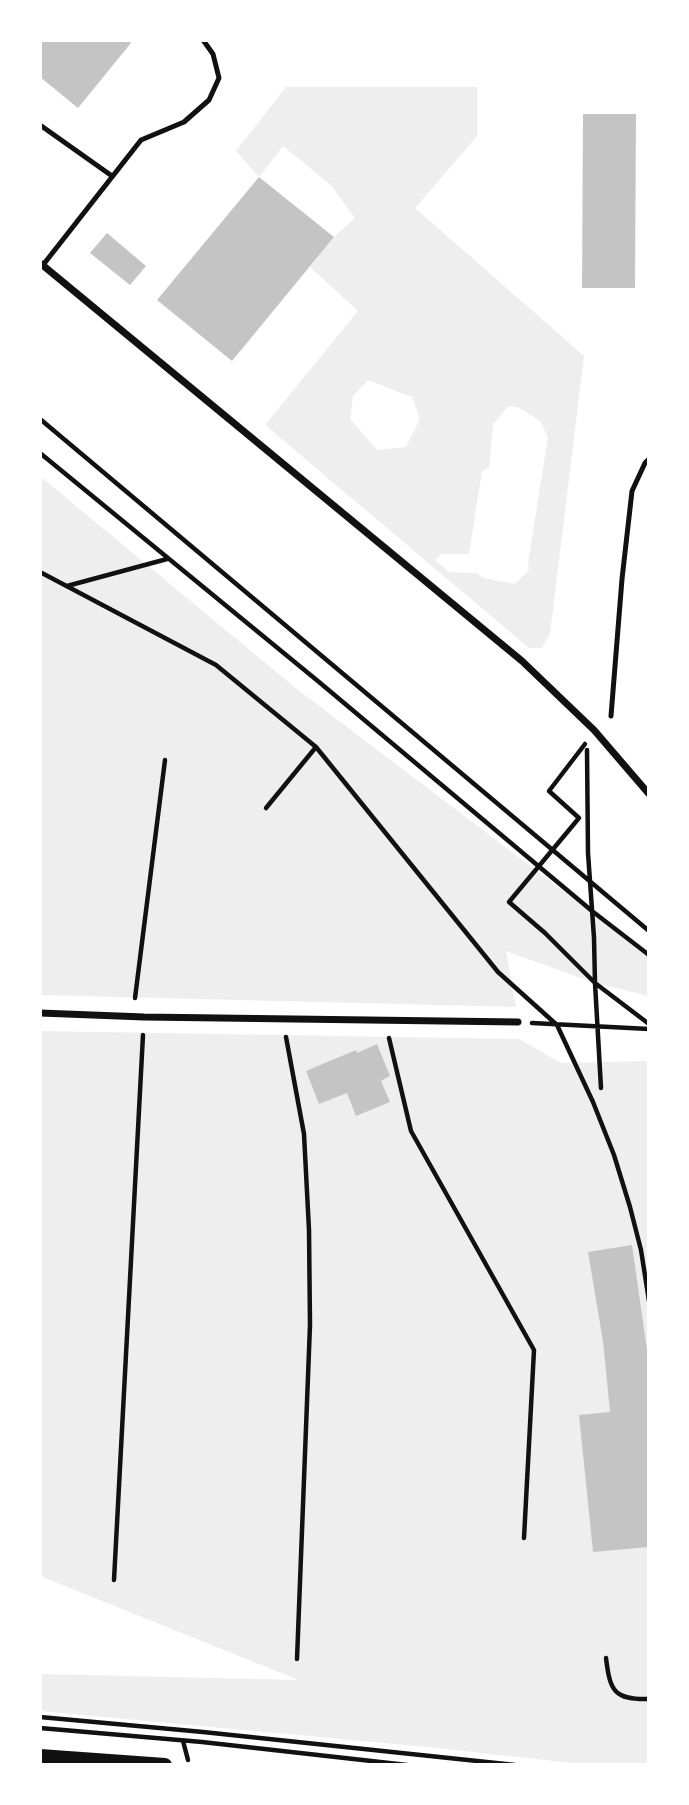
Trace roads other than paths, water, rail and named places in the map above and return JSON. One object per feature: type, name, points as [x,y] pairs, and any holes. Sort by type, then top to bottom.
[{"type":"main road","points":[[40,1756],[165,1765]]},
{"type":"street","points":[[41,264],[522,661],[594,730],[649,794]]},
{"type":"street","points":[[40,1013],[518,1022]]},
{"type":"lane","points":[[41,264],[141,140],[184,122],[209,100],[219,78],[213,54],[203,40]]},
{"type":"lane","points":[[40,125],[112,176]]},
{"type":"lane","points":[[611,716],[632,491],[649,459]]}]
